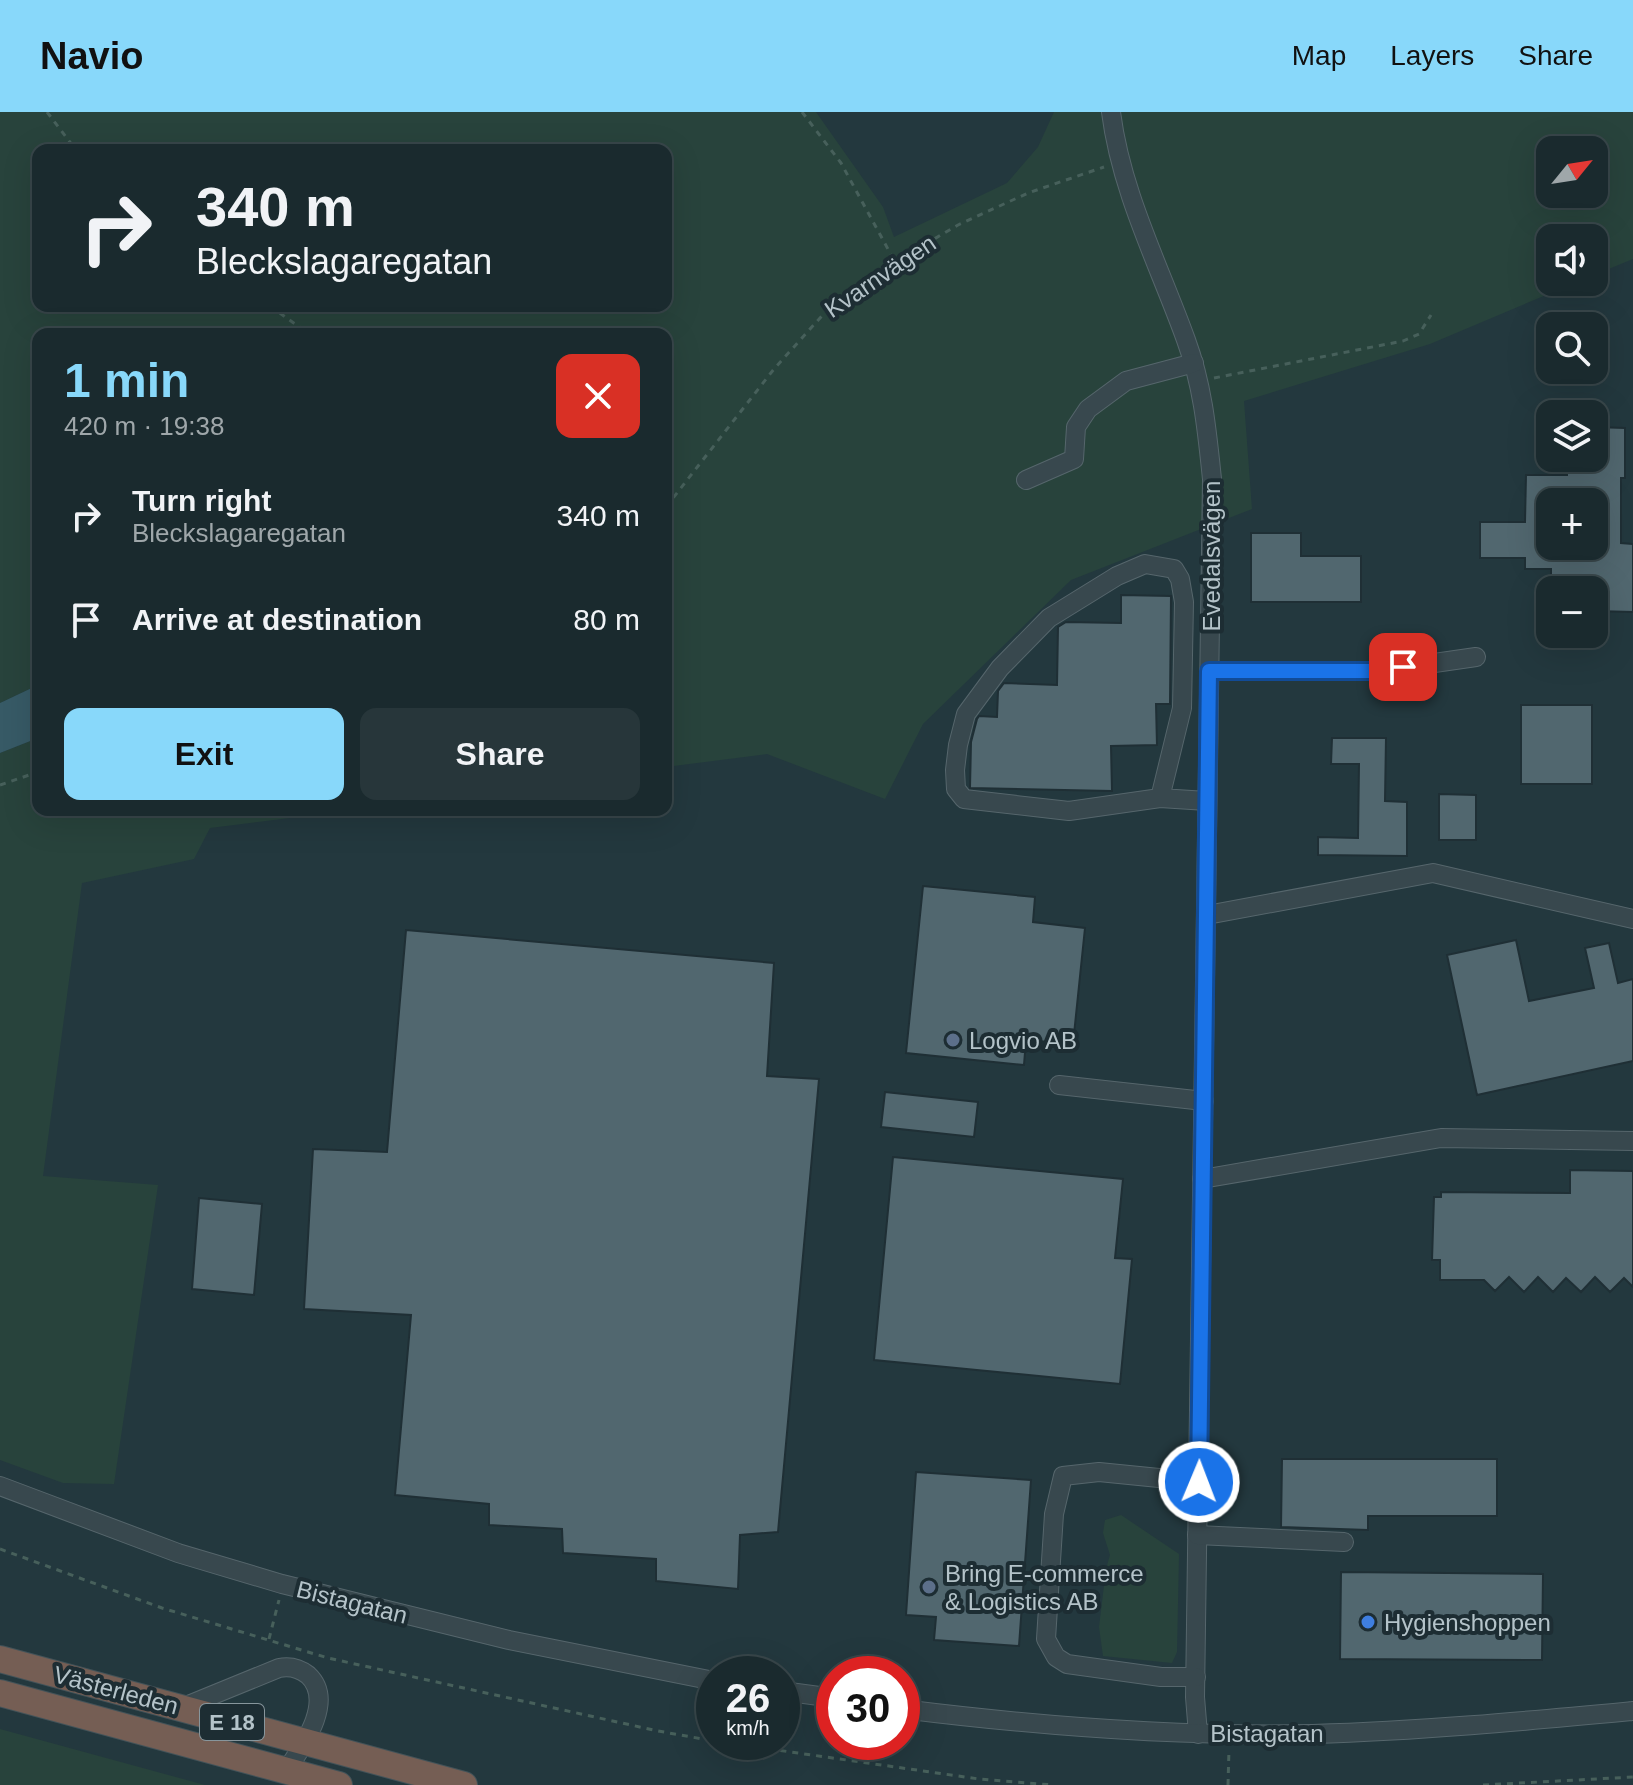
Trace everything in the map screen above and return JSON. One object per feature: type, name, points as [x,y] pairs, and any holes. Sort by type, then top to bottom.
[{"type":"highway","name":"Västerleden","points":[[0,1659],[464,1785]]},
{"type":"highway","name":"Västerleden","points":[[0,1693],[339,1785]]},
{"type":"street","points":[[1111,112],[1119,162]]},
{"type":"street","name":"Evedalsvägen","points":[[1119,162],[1196,372],[1209,432],[1212,479],[1197,1535],[1198,1734]]},
{"type":"street","points":[[1026,480],[1074,459],[1076,427],[1088,409],[1126,381],[1196,372]]},
{"type":"street","points":[[1160,798],[1182,708],[1184,602],[1180,579],[1174,569],[1145,564],[1117,576],[1049,618],[1000,668],[966,714],[958,745],[956,789],[964,799],[1069,811],[1160,798],[1207,801]]},
{"type":"street","points":[[1209,671],[1379,671],[1476,657]]},
{"type":"street","points":[[1207,915],[1433,873],[1633,919]]},
{"type":"street","points":[[1059,1085],[1204,1101]]},
{"type":"street","points":[[1202,1179],[1441,1138],[1633,1141]]},
{"type":"street","points":[[1196,1677],[1161,1677],[1067,1664],[1056,1657],[1046,1639],[1054,1514],[1063,1476],[1099,1472],[1199,1482]]},
{"type":"street","name":"Bistagatan","points":[[0,1486],[178,1553],[282,1584],[509,1640],[696,1677]]},
{"type":"street","points":[[1197,1535],[1344,1542]]},
{"type":"street","points":[[181,1708],[279,1668],[295,1668],[311,1678],[318,1694],[318,1708],[306,1742],[286,1771]]},
{"type":"street","name":"Bistagatan","points":[[920,1711],[1065,1727],[1198,1734],[1326,1733],[1475,1726],[1633,1711]]},
{"type":"path","points":[[47,112],[71,144]]},
{"type":"path","points":[[802,112],[841,163],[895,262]]},
{"type":"path","name":"Kvarnvägen","points":[[672,499],[812,324],[851,292],[958,225],[1028,193],[1119,162]]},
{"type":"path","points":[[278,312],[301,328]]},
{"type":"path","points":[[1196,372],[1403,341],[1419,334],[1431,315]]},
{"type":"path","points":[[0,785],[32,774]]},
{"type":"path","points":[[0,1549],[162,1608],[328,1658],[696,1737]]},
{"type":"path","points":[[269,1639],[282,1584]]},
{"type":"path","points":[[1228,1785],[1229,1734]]},
{"type":"path","points":[[800,1752],[979,1779],[1053,1785]]},
{"type":"path","points":[[1483,1785],[1633,1777]]},
{"type":"green space","points":[[0,112],[816,112],[883,207],[894,237],[1007,183],[1038,147],[1054,112],[1633,112],[1633,259],[1608,269],[1608,224],[1536,224],[1536,296],[1544,296],[1430,344],[1244,401],[1252,509],[1071,580],[923,724],[885,799],[767,754],[672,766],[672,328],[32,328],[32,688],[0,703]]},
{"type":"green space","points":[[32,740],[32,816],[305,816],[210,828],[194,859],[82,883],[43,1176],[158,1185],[114,1484],[63,1483],[0,1460],[0,753]]},
{"type":"green space","points":[[1121,1515],[1179,1554],[1177,1652],[1172,1663],[1103,1656],[1099,1627],[1110,1555],[1103,1533],[1105,1520]]},
{"type":"green space","points":[[0,1729],[205,1785],[0,1785]]},
{"type":"water","points":[[32,688],[32,740],[0,753],[0,703]]},
{"type":"building","points":[[1608,427],[1625,428],[1621,543],[1633,544],[1633,612],[1608,611],[1608,576],[1551,576],[1551,569],[1525,569],[1525,558],[1480,558],[1480,522],[1525,522],[1526,475],[1567,475],[1567,472],[1608,472]]},
{"type":"building","points":[[1251,533],[1301,533],[1301,556],[1361,556],[1361,602],[1251,602]]},
{"type":"building","points":[[1121,595],[1171,596],[1170,704],[1156,704],[1157,745],[1111,746],[1112,791],[970,788],[971,742],[977,719],[979,716],[997,717],[998,691],[1004,683],[1057,685],[1058,627],[1066,622],[1121,623]]},
{"type":"building","points":[[1521,705],[1592,705],[1592,784],[1521,784]]},
{"type":"building","points":[[1332,738],[1386,738],[1385,801],[1407,802],[1407,856],[1318,855],[1318,837],[1358,838],[1359,764],[1331,764]]},
{"type":"building","points":[[1439,794],[1476,795],[1476,840],[1439,840]]},
{"type":"building","points":[[923,886],[1035,897],[1033,922],[1085,928],[1073,1044],[1026,1040],[1024,1065],[906,1053]]},
{"type":"building","points":[[406,930],[774,963],[767,1076],[819,1079],[778,1532],[740,1535],[738,1589],[656,1581],[656,1559],[563,1553],[562,1529],[489,1525],[489,1504],[395,1495],[411,1315],[304,1309],[313,1149],[387,1152]]},
{"type":"building","points":[[1516,940],[1529,1001],[1594,988],[1585,948],[1609,943],[1618,983],[1633,979],[1633,1061],[1477,1095],[1447,955]]},
{"type":"building","points":[[885,1092],[978,1102],[974,1137],[881,1127]]},
{"type":"building","points":[[893,1157],[1123,1179],[1115,1258],[1132,1259],[1120,1384],[874,1360]]},
{"type":"building","points":[[1570,1170],[1633,1171],[1633,1287],[1624,1278],[1610,1292],[1595,1277],[1581,1292],[1566,1278],[1553,1292],[1538,1277],[1524,1292],[1509,1277],[1495,1291],[1484,1280],[1440,1280],[1440,1260],[1432,1260],[1434,1197],[1441,1197],[1441,1192],[1570,1193]]},
{"type":"building","points":[[199,1198],[262,1204],[254,1295],[192,1289]]},
{"type":"building","points":[[1282,1459],[1497,1459],[1497,1516],[1368,1516],[1368,1530],[1281,1527]]},
{"type":"building","points":[[916,1472],[1031,1480],[1019,1646],[934,1640],[936,1617],[906,1615]]},
{"type":"building","points":[[1341,1572],[1543,1574],[1542,1660],[1340,1659]]},
{"type":"place","name":"Logvio AB","points":[[953,1040]]},
{"type":"place","name":"Bring E-commerce & Logistics AB","points":[[929,1587]]},
{"type":"place","name":"Hygienshoppen","points":[[1368,1622]]},
{"type":"route","points":[[1199,1482],[1209,671],[1379,671],[1403,667]]}]
